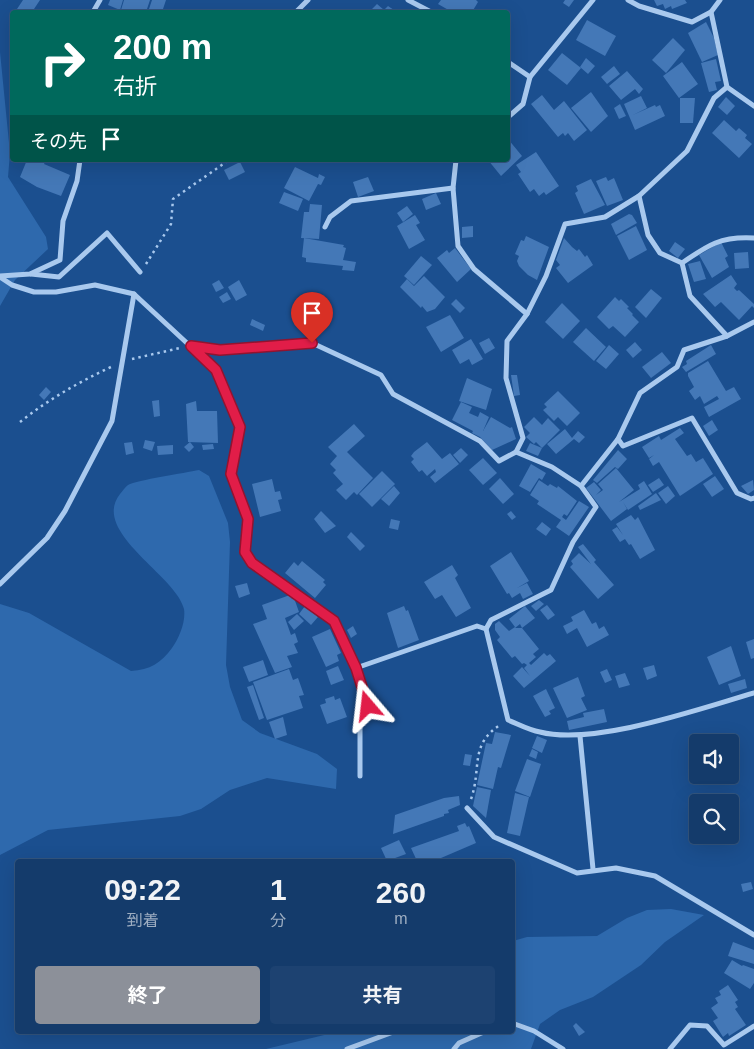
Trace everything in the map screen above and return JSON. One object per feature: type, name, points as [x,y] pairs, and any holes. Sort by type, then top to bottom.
[{"type":"street","points":[[298,10],[308,0]]},
{"type":"street","points":[[408,0],[428,10]]},
{"type":"street","points":[[510,115],[523,104],[530,77],[593,0]]},
{"type":"street","points":[[628,0],[639,6],[692,22],[711,12],[720,0]]},
{"type":"street","points":[[711,12],[727,87],[754,106]]},
{"type":"street","points":[[510,63],[530,77]]},
{"type":"street","points":[[191,346],[220,350],[312,343],[382,375],[393,394],[480,441],[499,461],[516,452],[523,438],[506,378],[507,341],[527,314],[546,276],[566,224],[605,218],[639,196],[687,151],[714,98],[727,87]]},
{"type":"street","points":[[30,274],[60,260],[63,221],[77,181],[80,162]]},
{"type":"street","points":[[456,162],[453,188],[458,246],[474,269],[527,314]]},
{"type":"street","points":[[325,227],[330,217],[351,202],[453,188]]},
{"type":"street","points":[[639,196],[648,235],[660,253],[682,264],[690,296],[728,336]]},
{"type":"street","points":[[0,276],[30,274],[59,277],[107,233],[140,272]]},
{"type":"street","points":[[682,264],[709,244],[734,237],[754,238]]},
{"type":"street","points":[[0,276],[12,285],[34,292],[56,292],[95,285],[134,294],[216,370],[240,427],[231,474],[248,519],[245,552],[252,563],[334,621],[356,668],[368,706],[360,724],[360,776]]},
{"type":"street","points":[[0,584],[47,538],[65,511],[112,420],[124,361],[134,294]]},
{"type":"street","points":[[581,486],[618,439],[640,393],[677,367],[684,350],[728,336],[754,322]]},
{"type":"street","points":[[618,439],[623,446],[692,418],[737,493],[751,499],[754,498]]},
{"type":"street","points":[[516,452],[552,467],[581,486],[596,507],[573,542],[551,590],[491,620],[486,629],[508,720],[540,733],[580,736],[652,722],[754,693]]},
{"type":"street","points":[[356,668],[478,626],[486,629]]},
{"type":"street","points":[[580,736],[592,869]]},
{"type":"street","points":[[467,808],[494,837],[577,873],[592,869],[616,868],[655,876],[754,936]]},
{"type":"street","points":[[515,1024],[534,1031],[564,1049]]},
{"type":"street","points":[[670,1049],[690,1025],[707,1026],[724,1045],[754,1026]]},
{"type":"street","points":[[347,1049],[388,1034]]},
{"type":"street","points":[[454,1049],[459,1043],[479,1034]]},
{"type":"path","points":[[140,272],[171,224],[173,199],[226,162]]},
{"type":"path","points":[[20,422],[44,402],[124,361],[191,346]]},
{"type":"path","points":[[467,808],[476,783],[479,748],[488,733],[508,720]]},
{"type":"shaded area","points":[[0,52],[10,153],[8,177],[46,237],[48,249],[15,280],[0,306]]},
{"type":"shaded area","points":[[199,470],[209,476],[228,523],[230,542],[226,665],[230,687],[242,720],[260,733],[317,754],[337,769],[336,789],[267,778],[230,790],[201,809],[180,816],[48,830],[0,855],[0,604],[29,613],[131,671],[144,669],[159,662],[172,648],[179,635],[184,619],[184,609],[178,596],[167,582],[125,538],[116,523],[114,508],[120,494],[128,485]]},
{"type":"shaded area","points":[[671,909],[704,915],[665,942],[641,965],[593,997],[560,1010],[540,1024],[531,1049],[266,1049],[328,1034],[515,1034],[515,940],[527,937],[597,936],[627,918],[647,910]]},
{"type":"building","points":[[23,0],[40,0],[33,10],[17,9]]},
{"type":"building","points":[[110,0],[123,0],[120,10],[108,5]]},
{"type":"building","points":[[124,0],[150,0],[147,10],[121,10]]},
{"type":"building","points":[[152,0],[166,0],[163,10],[149,10]]},
{"type":"building","points":[[441,0],[476,0],[478,2],[473,10],[448,10],[438,4]]},
{"type":"building","points":[[565,0],[574,0],[569,7],[563,3]]},
{"type":"building","points":[[654,0],[685,0],[687,3],[672,9],[671,6],[665,9],[663,4],[657,6]]},
{"type":"building","points":[[377,4],[384,10],[371,10]]},
{"type":"building","points":[[388,6],[394,10],[384,10]]},
{"type":"building","points":[[587,20],[616,36],[605,56],[576,40]]},
{"type":"building","points":[[706,22],[714,38],[718,55],[702,62],[688,33]]},
{"type":"building","points":[[673,38],[685,50],[666,73],[652,60]]},
{"type":"building","points":[[562,53],[581,68],[567,85],[548,70]]},
{"type":"building","points":[[586,58],[595,66],[588,74],[580,67]]},
{"type":"building","points":[[716,59],[721,81],[715,82],[717,90],[709,92],[701,63]]},
{"type":"building","points":[[682,62],[698,84],[679,98],[663,76]]},
{"type":"building","points":[[614,66],[620,74],[607,84],[601,77]]},
{"type":"building","points":[[627,71],[643,89],[639,94],[635,89],[621,100],[609,86]]},
{"type":"building","points":[[591,92],[608,116],[591,132],[571,108]]},
{"type":"building","points":[[542,95],[554,110],[564,101],[587,130],[574,141],[568,133],[565,136],[563,133],[558,137],[531,104]]},
{"type":"building","points":[[641,96],[647,108],[633,115],[655,105],[656,107],[660,105],[665,116],[635,130],[624,104]]},
{"type":"building","points":[[726,97],[735,106],[727,115],[718,107]]},
{"type":"building","points":[[680,98],[695,98],[693,123],[680,123]]},
{"type":"building","points":[[620,104],[626,116],[619,119],[614,108]]},
{"type":"building","points":[[724,120],[736,131],[739,128],[747,135],[745,138],[752,144],[739,158],[712,133]]},
{"type":"building","points":[[510,141],[522,156],[501,176],[490,162],[510,162]]},
{"type":"building","points":[[536,152],[559,186],[546,195],[544,192],[539,196],[534,189],[530,192],[518,174],[521,172],[516,165]]},
{"type":"building","points":[[26,162],[45,162],[44,164],[70,175],[61,196],[37,187],[20,177]]},
{"type":"building","points":[[240,162],[245,172],[229,180],[224,170]]},
{"type":"building","points":[[295,167],[318,178],[319,174],[325,177],[321,185],[318,184],[309,201],[284,188]]},
{"type":"building","points":[[368,177],[374,191],[358,197],[353,182]]},
{"type":"building","points":[[606,177],[608,181],[614,178],[623,200],[607,206],[596,181]]},
{"type":"building","points":[[591,179],[605,205],[584,214],[575,193],[578,191],[576,186]]},
{"type":"building","points":[[284,192],[303,199],[298,211],[279,203]]},
{"type":"building","points":[[436,193],[441,204],[426,210],[422,199]]},
{"type":"building","points":[[310,204],[322,205],[319,239],[301,238],[304,212],[309,212]]},
{"type":"building","points":[[407,206],[413,214],[403,222],[397,213]]},
{"type":"building","points":[[629,214],[632,215],[637,223],[616,235],[611,224]]},
{"type":"building","points":[[415,215],[420,223],[416,225],[425,240],[409,249],[397,226]]},
{"type":"building","points":[[473,226],[473,237],[462,238],[462,227]]},
{"type":"building","points":[[636,226],[647,250],[629,260],[617,236]]},
{"type":"building","points":[[526,236],[549,247],[537,280],[528,275],[519,266],[517,261],[519,256],[515,254],[521,240],[524,241]]},
{"type":"building","points":[[304,238],[344,245],[343,247],[346,248],[343,260],[356,262],[354,271],[342,270],[343,266],[306,262],[306,258],[302,257]]},
{"type":"building","points":[[564,238],[577,251],[579,249],[585,257],[587,255],[593,265],[568,283],[556,268],[560,265],[556,260]]},
{"type":"building","points":[[675,242],[685,249],[678,258],[669,251]]},
{"type":"building","points":[[721,242],[728,256],[725,258],[729,267],[712,278],[699,255]]},
{"type":"building","points":[[455,248],[471,269],[457,282],[437,258],[447,250],[449,253]]},
{"type":"building","points":[[748,252],[749,268],[735,269],[734,253]]},
{"type":"building","points":[[421,256],[432,265],[414,285],[404,276]]},
{"type":"building","points":[[700,261],[706,279],[694,282],[688,264]]},
{"type":"building","points":[[731,275],[737,284],[734,288],[737,291],[739,290],[754,304],[754,308],[752,306],[739,320],[721,302],[715,307],[703,294]]},
{"type":"building","points":[[424,276],[445,297],[435,309],[427,312],[400,287],[407,279],[414,286]]},
{"type":"building","points":[[219,280],[224,288],[216,292],[212,284]]},
{"type":"building","points":[[239,280],[247,295],[236,301],[228,287]]},
{"type":"building","points":[[651,289],[662,298],[646,318],[635,307]]},
{"type":"building","points":[[227,292],[231,299],[223,303],[219,297]]},
{"type":"building","points":[[615,297],[619,301],[621,299],[629,307],[627,308],[639,322],[625,337],[613,326],[609,329],[597,317]]},
{"type":"building","points":[[456,299],[465,308],[460,313],[451,304]]},
{"type":"building","points":[[562,303],[580,321],[563,339],[545,322]]},
{"type":"building","points":[[450,315],[464,338],[441,352],[426,327]]},
{"type":"building","points":[[252,319],[265,325],[263,331],[250,325]]},
{"type":"building","points":[[586,328],[606,347],[594,361],[573,342]]},
{"type":"building","points":[[489,338],[495,348],[485,354],[479,343]]},
{"type":"building","points":[[471,339],[483,359],[472,365],[469,359],[460,364],[452,350]]},
{"type":"building","points":[[635,342],[642,350],[633,358],[626,350]]},
{"type":"building","points":[[609,345],[619,354],[606,369],[596,361]]},
{"type":"building","points":[[711,345],[716,354],[686,372],[682,367],[687,364],[686,361]]},
{"type":"building","points":[[662,352],[671,363],[651,378],[642,367]]},
{"type":"building","points":[[708,361],[726,391],[734,387],[741,399],[709,417],[704,407],[719,399],[717,396],[704,404],[700,396],[695,400],[689,391],[694,387],[688,376],[688,373]]},
{"type":"building","points":[[511,375],[517,375],[520,395],[514,396]]},
{"type":"building","points":[[467,378],[492,389],[486,410],[459,401]]},
{"type":"building","points":[[46,387],[51,392],[44,400],[39,395]]},
{"type":"building","points":[[558,391],[580,413],[567,426],[558,417],[554,421],[543,410],[547,407],[544,404]]},
{"type":"building","points":[[159,400],[160,416],[154,417],[152,401]]},
{"type":"building","points":[[196,401],[197,411],[217,411],[218,443],[188,442],[186,404]]},
{"type":"building","points":[[461,402],[472,407],[469,413],[478,417],[480,412],[489,417],[483,431],[491,417],[510,428],[512,427],[516,439],[492,450],[480,437],[472,433],[473,431],[452,420]]},
{"type":"building","points":[[534,417],[542,425],[548,418],[560,430],[542,448],[536,442],[534,444],[526,437],[530,433],[524,427]]},
{"type":"building","points":[[712,420],[718,430],[709,436],[703,426]]},
{"type":"building","points":[[354,424],[365,436],[347,452],[373,478],[357,495],[354,492],[346,500],[336,490],[343,484],[333,473],[336,470],[330,464],[337,456],[328,447]]},
{"type":"building","points":[[680,428],[684,433],[675,439],[687,456],[691,454],[696,462],[703,458],[713,474],[680,496],[659,462],[653,466],[649,459],[654,455],[649,458],[642,447],[659,436],[661,440]]},
{"type":"building","points":[[565,429],[572,438],[578,431],[585,437],[579,443],[574,439],[556,454],[547,444]]},
{"type":"building","points":[[145,440],[155,442],[152,451],[143,448]]},
{"type":"building","points":[[132,442],[134,453],[126,455],[124,443]]},
{"type":"building","points":[[190,442],[194,447],[189,452],[184,447]]},
{"type":"building","points":[[427,442],[442,459],[450,453],[459,464],[435,483],[430,477],[436,472],[435,469],[427,476],[422,470],[419,472],[411,462],[414,459],[411,456],[414,452]]},
{"type":"building","points":[[530,443],[542,448],[538,456],[526,451]]},
{"type":"building","points":[[213,444],[214,449],[203,450],[202,445]]},
{"type":"building","points":[[173,445],[173,454],[158,455],[157,446]]},
{"type":"building","points":[[461,448],[468,455],[460,463],[453,455]]},
{"type":"building","points":[[618,450],[627,459],[618,469],[615,467],[597,483],[593,480]]},
{"type":"building","points":[[483,458],[497,473],[483,485],[469,470]]},
{"type":"building","points":[[531,464],[546,473],[542,480],[539,478],[530,492],[519,486]]},
{"type":"building","points":[[616,468],[634,490],[619,502],[640,489],[638,485],[644,481],[652,494],[628,510],[623,502],[627,509],[611,521],[586,488],[594,482],[601,490],[596,495],[603,490],[598,484]]},
{"type":"building","points":[[382,471],[395,484],[372,507],[359,494]]},
{"type":"building","points":[[715,476],[724,489],[712,497],[703,484]]},
{"type":"building","points":[[500,478],[514,494],[503,504],[489,489]]},
{"type":"building","points":[[659,478],[664,485],[653,492],[648,485]]},
{"type":"building","points":[[272,479],[275,492],[280,491],[282,499],[278,500],[281,511],[260,517],[252,484]]},
{"type":"building","points":[[539,480],[548,486],[550,484],[557,488],[558,486],[577,501],[567,516],[564,514],[562,517],[566,520],[579,501],[589,507],[569,536],[556,527],[561,520],[537,504],[539,501],[530,495]]},
{"type":"building","points":[[753,480],[754,490],[748,494],[741,486]]},
{"type":"building","points":[[394,486],[400,493],[389,506],[381,499]]},
{"type":"building","points":[[668,486],[675,496],[666,504],[658,493]]},
{"type":"building","points":[[656,493],[661,500],[640,510],[638,506]]},
{"type":"building","points":[[321,511],[336,526],[325,533],[314,519]]},
{"type":"building","points":[[511,511],[516,517],[512,520],[507,514]]},
{"type":"building","points":[[631,515],[635,520],[638,517],[655,550],[640,559],[631,544],[629,545],[625,539],[620,542],[612,530],[617,527],[623,535],[616,524]]},
{"type":"building","points":[[391,519],[400,521],[398,530],[389,528]]},
{"type":"building","points":[[542,522],[551,529],[546,536],[536,529]]},
{"type":"building","points":[[351,532],[365,546],[360,551],[347,537]]},
{"type":"building","points":[[583,544],[596,560],[594,562],[614,585],[598,599],[570,567],[573,564],[571,561],[579,553],[591,564],[578,547]]},
{"type":"building","points":[[511,552],[529,581],[517,588],[527,583],[533,594],[523,599],[520,593],[512,598],[509,593],[507,594],[490,566]]},
{"type":"building","points":[[302,561],[325,580],[323,582],[326,585],[315,598],[285,573],[294,562],[298,566]]},
{"type":"building","points":[[452,565],[458,575],[455,578],[471,608],[456,617],[442,595],[435,599],[424,582]]},
{"type":"building","points":[[247,583],[250,594],[239,598],[235,586]]},
{"type":"building","points":[[290,595],[292,599],[294,598],[299,612],[285,618],[291,635],[295,633],[298,642],[294,644],[298,653],[287,656],[292,667],[275,673],[253,624],[267,619],[262,605]]},
{"type":"building","points":[[539,600],[544,604],[536,611],[531,606]]},
{"type":"building","points":[[547,605],[555,615],[548,620],[540,610]]},
{"type":"building","points":[[305,606],[318,617],[311,625],[299,614]]},
{"type":"building","points":[[404,606],[406,611],[408,610],[419,640],[398,648],[387,613]]},
{"type":"building","points":[[525,606],[535,618],[522,628],[539,649],[533,654],[536,657],[529,663],[531,665],[544,653],[547,656],[550,654],[556,661],[524,688],[513,676],[522,667],[530,676],[524,668],[527,665],[522,664],[515,656],[512,658],[497,640],[500,637],[495,630],[495,624],[499,621],[509,631],[515,627],[509,619]]},
{"type":"building","points":[[584,610],[592,624],[596,622],[599,629],[604,626],[609,635],[587,647],[577,628],[567,634],[563,626],[573,621],[571,617]]},
{"type":"building","points":[[297,614],[304,621],[294,630],[288,622]]},
{"type":"building","points":[[353,626],[357,634],[351,638],[347,630]]},
{"type":"building","points":[[330,629],[341,653],[337,655],[339,661],[326,667],[312,637]]},
{"type":"building","points":[[754,639],[754,658],[751,659],[746,642]]},
{"type":"building","points":[[731,646],[741,676],[719,685],[707,657]]},
{"type":"building","points":[[263,660],[268,675],[249,682],[243,667]]},
{"type":"building","points":[[654,665],[657,676],[647,680],[643,668]]},
{"type":"building","points":[[338,666],[344,680],[331,685],[326,671]]},
{"type":"building","points":[[289,669],[293,680],[298,678],[304,695],[299,696],[303,708],[267,720],[253,682]]},
{"type":"building","points":[[607,669],[612,680],[605,683],[600,672]]},
{"type":"building","points":[[625,673],[630,685],[619,688],[615,676]]},
{"type":"building","points":[[578,677],[585,696],[581,698],[587,710],[567,718],[553,688]]},
{"type":"building","points":[[745,679],[747,688],[731,693],[728,684]]},
{"type":"building","points":[[253,685],[264,718],[259,720],[247,687]]},
{"type":"building","points":[[546,689],[555,708],[549,711],[551,714],[545,717],[533,696]]},
{"type":"building","points":[[334,696],[335,700],[340,698],[347,717],[327,724],[320,705],[326,703],[325,699]]},
{"type":"building","points":[[604,709],[607,722],[569,730],[567,721],[584,717],[583,713]]},
{"type":"building","points":[[283,717],[287,735],[275,739],[269,722]]},
{"type":"building","points":[[495,732],[511,735],[501,768],[498,767],[493,789],[477,785],[486,743],[492,744]]},
{"type":"building","points":[[537,736],[547,740],[542,753],[532,748]]},
{"type":"building","points":[[532,749],[538,752],[536,759],[529,756]]},
{"type":"building","points":[[465,754],[472,755],[470,766],[463,765]]},
{"type":"building","points":[[527,759],[541,764],[530,797],[515,791]]},
{"type":"building","points":[[477,787],[491,790],[486,818],[473,806]]},
{"type":"building","points":[[515,793],[529,797],[520,836],[507,833]]},
{"type":"building","points":[[459,796],[460,805],[448,810],[449,813],[444,814],[444,816],[393,834],[395,815],[444,798]]},
{"type":"building","points":[[465,823],[467,827],[469,826],[476,843],[439,859],[416,859],[411,848],[459,831],[457,826]]},
{"type":"building","points":[[399,840],[406,854],[392,859],[386,859],[381,848]]},
{"type":"building","points":[[751,882],[753,889],[743,892],[741,884]]},
{"type":"building","points":[[733,942],[754,950],[754,964],[728,956]]},
{"type":"building","points":[[732,960],[742,966],[754,969],[754,983],[750,989],[724,973]]},
{"type":"building","points":[[728,985],[738,1000],[735,1002],[738,1007],[735,1009],[746,1025],[729,1036],[728,1033],[723,1037],[713,1021],[718,1018],[711,1008],[718,1003],[715,998],[721,995],[719,991]]},
{"type":"building","points":[[576,1023],[585,1032],[579,1036],[573,1026]]},
{"type":"route","points":[[312,343],[220,350],[191,346],[216,370],[240,427],[231,474],[248,519],[245,552],[252,563],[334,621],[356,668],[368,706]]}]
